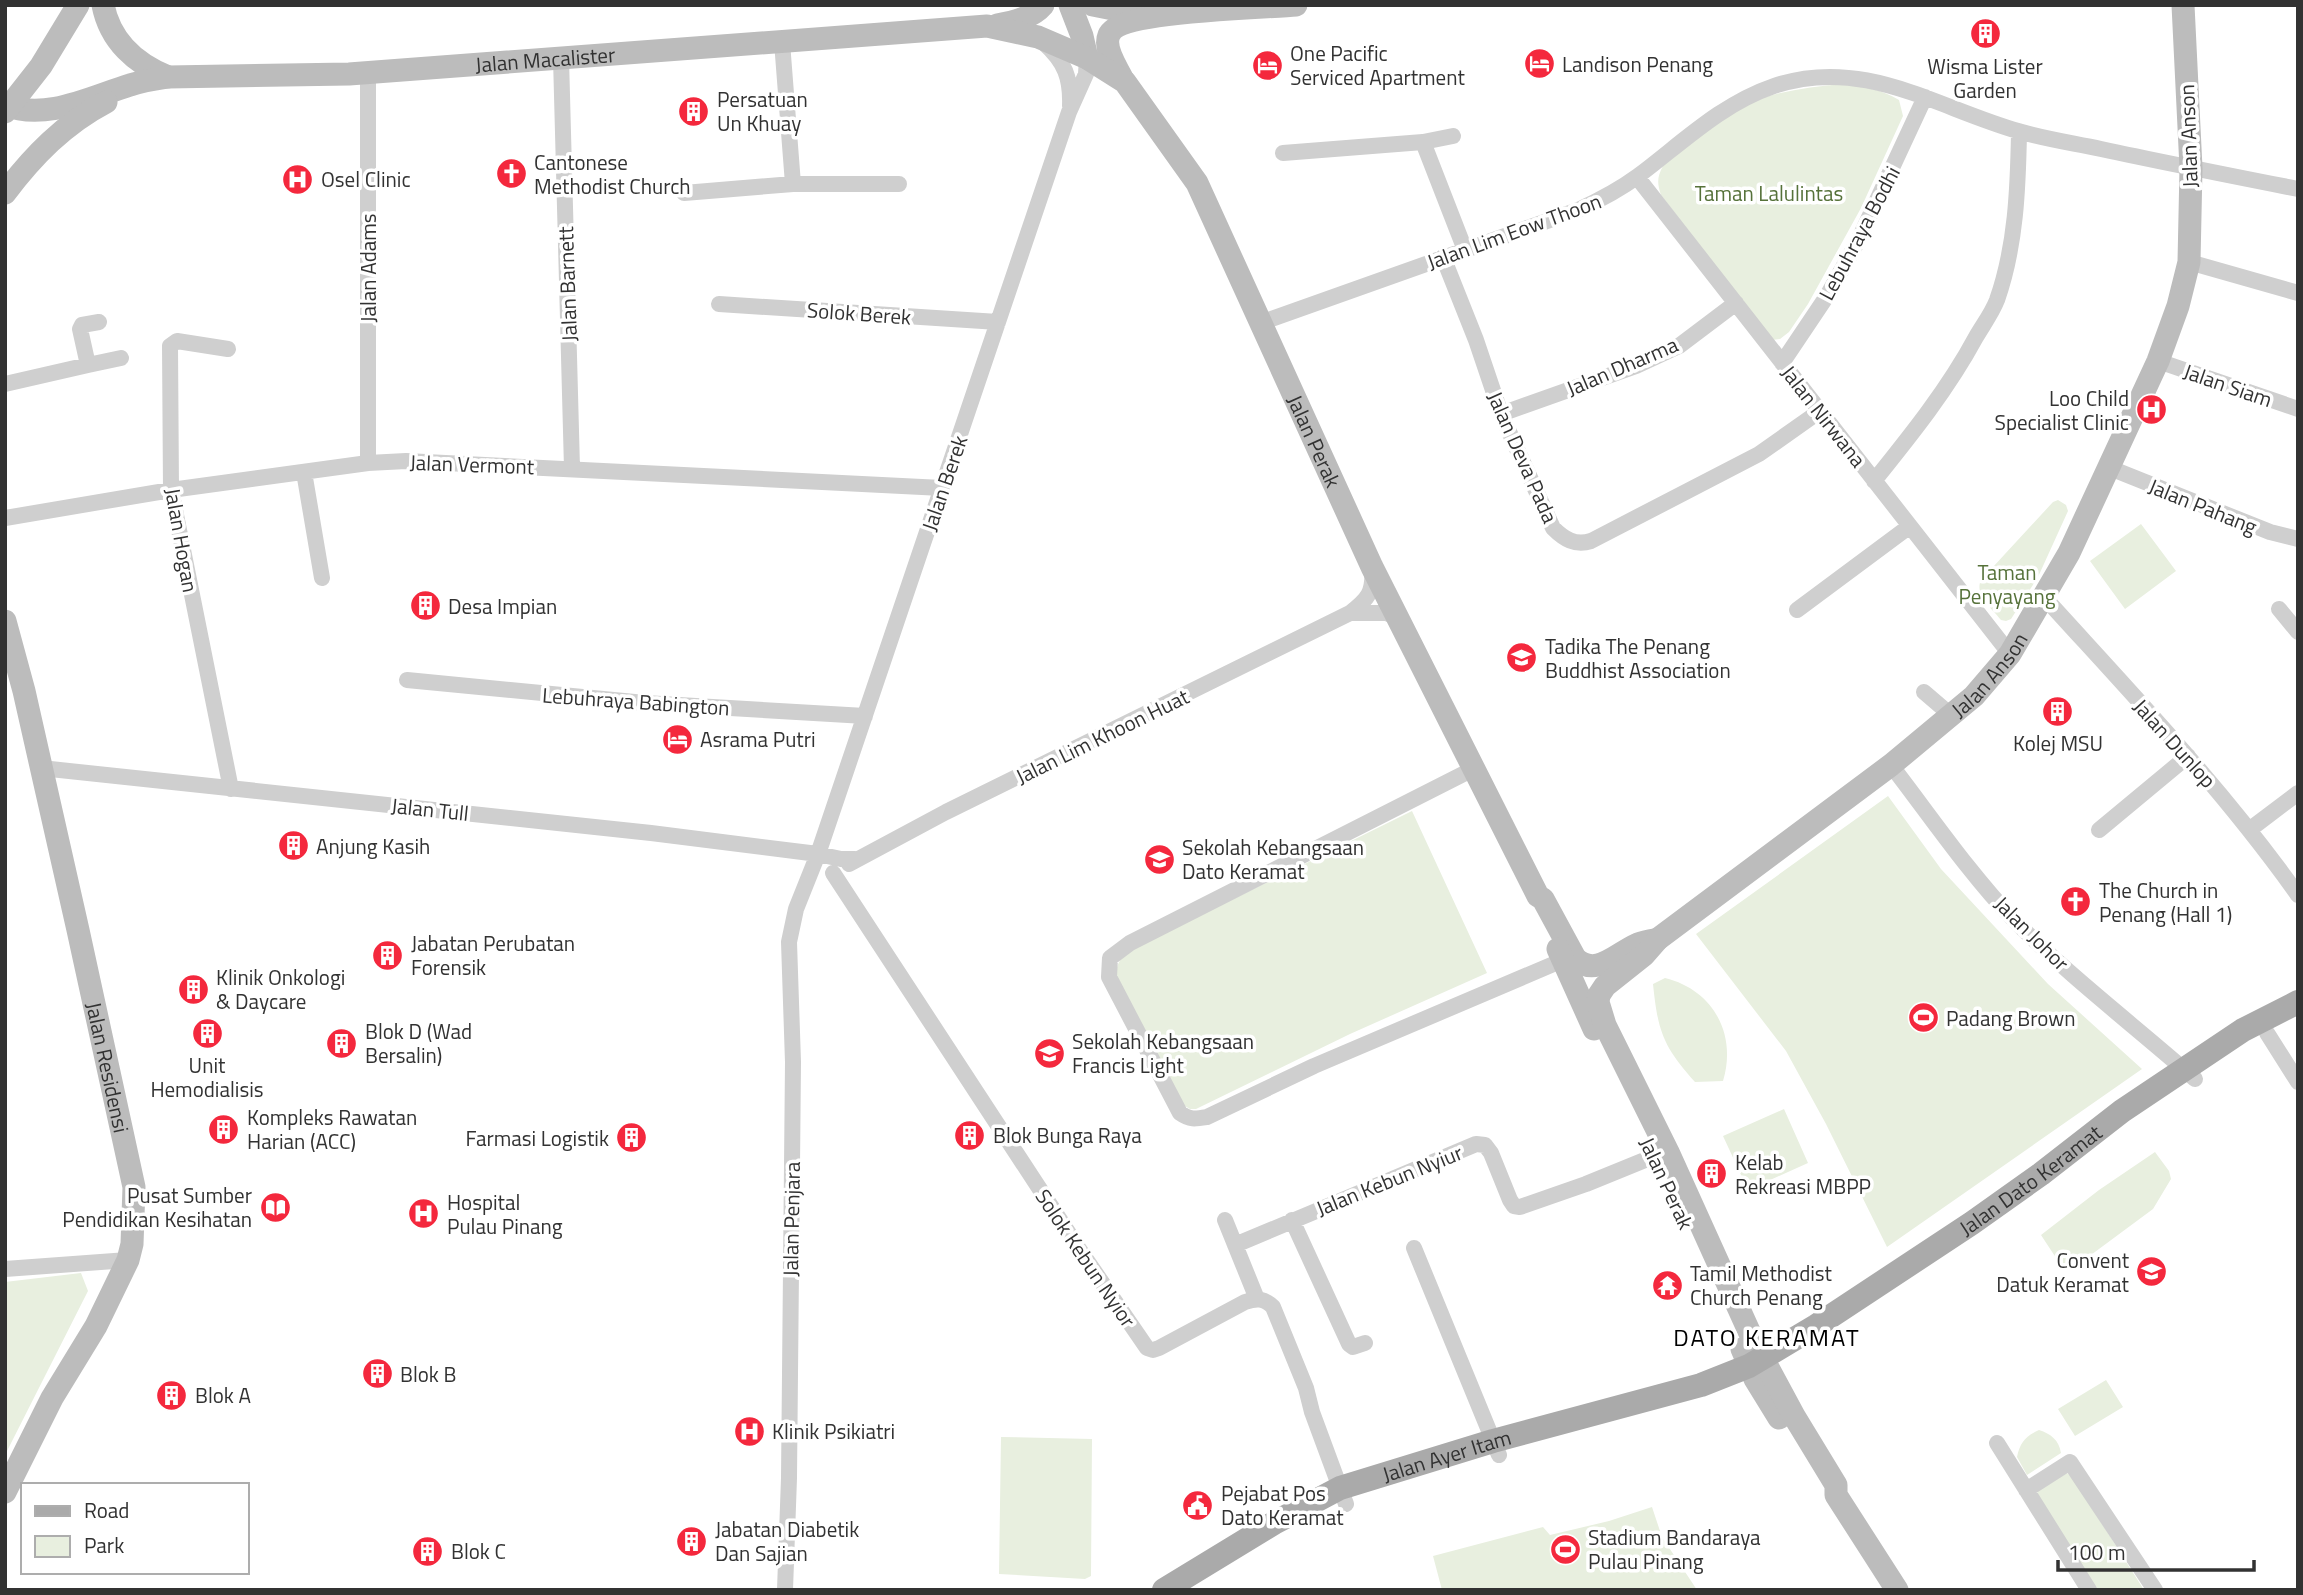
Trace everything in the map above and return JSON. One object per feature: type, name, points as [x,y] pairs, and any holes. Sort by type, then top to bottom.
[{"type":"main road","points":[[6,103],[41,66],[78,5]]},
{"type":"main road","points":[[103,5],[108,24],[125,48],[146,68],[168,77]]},
{"type":"main road","points":[[987,26],[1025,18],[1040,10],[1043,5]]},
{"type":"main road","points":[[1070,5],[1087,58]]},
{"type":"main road","points":[[1093,5],[1150,16]]},
{"type":"main road","points":[[1125,82],[1109,52],[1107,38],[1118,25],[1150,16],[1296,5]]},
{"type":"main road","name":"Jalan Anson","points":[[1658,939],[1891,765],[1952,716],[1990,680],[2010,654],[2069,552],[2158,361],[2178,306],[2189,262],[2191,168],[2183,5]]},
{"type":"main road","name":"Jalan Macalister","points":[[6,103],[24,110],[62,107],[143,81],[168,77],[368,73],[987,26],[1038,37],[1087,58]]},
{"type":"main road","name":"Jalan Perak","points":[[1087,58],[1125,82],[1196,183],[1372,567],[1538,896],[1538,905],[1563,960],[1661,1149]]},
{"type":"main road","points":[[5,193],[55,136],[93,109],[143,81]]},
{"type":"main road","name":"Jalan Residensi","points":[[5,621],[104,1044],[134,1187],[132,1244],[128,1261],[96,1326],[52,1398],[5,1492]]},
{"type":"main road","name":"Jalan Perak","points":[[1538,896],[1543,899],[1575,958],[1581,964],[1593,967],[1636,945],[1658,939]]},
{"type":"main road","name":"Jalan Perak","points":[[1658,939],[1644,955],[1605,986],[1599,995],[1598,1002],[1605,1025],[1759,1369],[1827,1490],[1836,1495],[1897,1590]]},
{"type":"main road","name":"Jalan Dato Keramat","points":[[2190,1074],[2243,1030],[2298,1002]]},
{"type":"main road","name":"Jalan Dato Keramat","points":[[1759,1369],[2041,1174],[2122,1111],[2298,1018]]},
{"type":"main road","name":"Jalan Ayer Itam","points":[[1164,1590],[1274,1522],[1343,1496],[1759,1369]]},
{"type":"main road","name":"Jalan Ayer Itam","points":[[1192,1590],[1294,1531],[1343,1496]]},
{"type":"street","name":"Jalan Berek","points":[[1038,37],[1056,55],[1067,73],[1071,87],[1069,112]]},
{"type":"street","points":[[782,42],[793,184]]},
{"type":"street","name":"Jalan Barnett","points":[[561,58],[572,468]]},
{"type":"street","name":"Jalan Berek","points":[[818,854],[1069,112],[1086,74],[1087,58]]},
{"type":"street","name":"Jalan Adams","points":[[368,73],[368,463]]},
{"type":"street","name":"Jalan Lim Eow Thoon","points":[[1260,323],[1578,210],[1609,196],[1637,177],[1725,109],[1750,95],[1777,85],[1813,78],[1854,77],[1879,82],[2019,132],[2298,189]]},
{"type":"street","name":"Lebuhraya Bodhi","points":[[1782,363],[1827,296],[1858,241],[1925,97]]},
{"type":"street","points":[[1874,481],[1933,406],[1967,355],[1996,304],[2013,236],[2019,132]]},
{"type":"street","points":[[1283,153],[1423,142],[1452,136]]},
{"type":"street","points":[[1423,142],[1465,250]]},
{"type":"street","name":"Jalan Nirwana","points":[[1637,177],[2010,654]]},
{"type":"street","points":[[684,193],[793,184],[899,184]]},
{"type":"street","name":"Jalan Deva Pada","points":[[1443,257],[1476,340],[1501,414],[1553,528],[1560,536],[1580,544],[1591,541],[1759,454],[1820,411]]},
{"type":"street","points":[[2189,262],[2298,293]]},
{"type":"street","name":"Jalan Dharma","points":[[1501,414],[1636,366],[1679,346],[1736,303]]},
{"type":"street","name":"Solok Berek","points":[[719,304],[998,322]]},
{"type":"street","points":[[88,365],[80,329],[82,325],[99,321]]},
{"type":"street","name":"Jalan Hogan","points":[[228,349],[177,341],[170,346],[171,490],[232,789]]},
{"type":"street","points":[[5,384],[121,358]]},
{"type":"street","name":"Jalan Siam","points":[[2158,361],[2298,410]]},
{"type":"street","name":"Jalan Vermont","points":[[5,518],[171,490],[368,463],[406,461],[942,488]]},
{"type":"street","name":"Jalan Pahang","points":[[2110,468],[2270,532],[2298,540]]},
{"type":"street","points":[[304,472],[322,578]]},
{"type":"street","points":[[1797,610],[1910,526]]},
{"type":"street","name":"Jalan Lim Khoon Huat","points":[[833,873],[946,812],[1350,614],[1369,594],[1373,585],[1372,567]]},
{"type":"street","name":"Jalan Dunlop","points":[[2043,597],[2188,756],[2298,895]]},
{"type":"street","name":"Jalan Lim Khoon Huat","points":[[1350,614],[1386,613],[1397,617]]},
{"type":"street","name":"Lebuhraya Babington","points":[[407,680],[645,703],[865,716]]},
{"type":"street","points":[[1924,692],[1952,716]]},
{"type":"street","points":[[2099,830],[2188,756]]},
{"type":"street","name":"Jalan Johor","points":[[1891,765],[1947,840],[2014,919],[2055,958],[2190,1074]]},
{"type":"street","name":"Jalan Tull","points":[[41,768],[651,833],[818,854]]},
{"type":"street","points":[[1473,769],[1130,943],[1110,958],[1109,977],[1180,1113],[1189,1119],[1195,1119],[1563,960]]},
{"type":"street","points":[[2249,830],[2298,793]]},
{"type":"street","points":[[818,854],[855,859]]},
{"type":"street","name":"Jalan Penjara","points":[[785,1590],[789,1478],[793,1062],[789,942],[796,909],[818,854]]},
{"type":"street","points":[[810,873],[833,873]]},
{"type":"street","name":"Solok Kebun Nyior","points":[[833,873],[1079,1249],[1147,1348],[1159,1348],[1245,1302],[1256,1299]]},
{"type":"street","points":[[2267,1033],[2298,1082]]},
{"type":"street","name":"Jalan Kebun Nyiur","points":[[1235,1245],[1476,1144],[1485,1146],[1491,1153],[1510,1200],[1514,1206],[1520,1207],[1661,1149]]},
{"type":"street","points":[[1225,1220],[1256,1299],[1266,1301],[1273,1307],[1306,1388],[1312,1412],[1343,1496]]},
{"type":"street","points":[[1292,1220],[1349,1345],[1353,1347],[1365,1343]]},
{"type":"street","points":[[1414,1248],[1496,1448]]},
{"type":"street","points":[[5,1269],[128,1261]]},
{"type":"street","points":[[1997,1443],[2089,1590]]},
{"type":"street","points":[[2026,1490],[2070,1462],[2155,1590]]},
{"type":"green space","name":"Taman Lalulintas","points":[[1843,84],[1872,89],[1899,100],[1903,116],[1861,208],[1808,304],[1789,332],[1780,339],[1772,340],[1661,195],[1658,183],[1660,173],[1663,166],[1703,132],[1746,104],[1806,88]]},
{"type":"green space","name":"Taman Penyayang","points":[[2058,500],[2066,505],[2068,511],[2038,577],[2011,619],[2001,620],[1982,596],[1979,586],[1981,580],[2053,502]]},
{"type":"green space","points":[[2141,524],[2176,571],[2125,609],[2090,561]]},
{"type":"green space","name":"Padang Brown","points":[[1888,796],[1941,869],[2048,984],[2142,1069],[1887,1247],[1826,1124],[1786,1051],[1696,934]]},
{"type":"green space","points":[[1412,811],[1487,973],[1350,1034],[1196,1109],[1183,1105],[1116,978],[1117,966],[1122,957],[1128,951]]},
{"type":"green space","points":[[1665,978],[1697,993],[1718,1017],[1727,1047],[1723,1081],[1695,1082],[1669,1048],[1657,1015],[1653,984]]},
{"type":"green space","points":[[1784,1109],[1808,1163],[1748,1190],[1723,1136]]},
{"type":"green space","points":[[2155,1152],[2169,1171],[2171,1179],[2153,1209],[2076,1266],[2068,1268],[2060,1264],[2041,1235],[2099,1190]]},
{"type":"green space","points":[[81,1273],[88,1291],[5,1455],[5,1282]]},
{"type":"green space","points":[[2106,1380],[2123,1407],[2075,1436],[2058,1409]]},
{"type":"green space","points":[[2039,1430],[2054,1438],[2061,1453],[2027,1475],[2017,1457],[2018,1452],[2024,1440]]},
{"type":"green space","points":[[1001,1437],[1092,1439],[1091,1576],[1085,1579],[999,1574]]},
{"type":"green space","points":[[2067,1473],[2073,1478],[2144,1590],[2097,1590],[2038,1496],[2037,1491]]},
{"type":"green space","name":"Stadium Bandaraya Pulau Pinang","points":[[1652,1507],[1662,1537],[1697,1590],[1442,1590],[1433,1556],[1543,1527],[1550,1535],[1609,1521]]},
{"type":"place","name":"Wisma Lister Garden","points":[[1985,34]]},
{"type":"place","name":"Landison Penang","points":[[1539,64]]},
{"type":"place","name":"One Pacific Serviced Apartment","points":[[1267,65]]},
{"type":"place","name":"Persatuan Un Khuay","points":[[694,111]]},
{"type":"place","name":"Cantonese Methodist Church","points":[[511,174]]},
{"type":"place","name":"Osel Clinic","points":[[298,179]]},
{"type":"place","name":"Loo Child Specialist Clinic","points":[[2152,410]]},
{"type":"place","name":"Desa Impian","points":[[425,606]]},
{"type":"place","name":"Tadika The Penang Buddhist Association","points":[[1522,658]]},
{"type":"place","name":"Kolej MSU","points":[[2058,711]]},
{"type":"place","name":"Asrama Putri","points":[[677,739]]},
{"type":"place","name":"Anjung Kasih","points":[[293,846]]},
{"type":"place","name":"Sekolah Kebangsaan Dato Keramat","points":[[1159,859]]},
{"type":"place","name":"The Church in Penang (Hall 1)","points":[[2076,902]]},
{"type":"place","name":"Jabatan Perubatan Forensik","points":[[388,955]]},
{"type":"place","name":"Klinik Onkologi & Daycare","points":[[193,989]]},
{"type":"place","name":"Padang Brown","points":[[1923,1018]]},
{"type":"place","name":"Unit Hemodialisis","points":[[207,1033]]},
{"type":"place","name":"Blok D (Wad Bersalin)","points":[[342,1043]]},
{"type":"place","name":"Sekolah Kebangsaan Francis Light","points":[[1049,1053]]},
{"type":"place","name":"Kompleks Rawatan Harian (ACC)","points":[[224,1129]]},
{"type":"place","name":"Blok Bunga Raya","points":[[970,1135]]},
{"type":"place","name":"Farmasi Logistik","points":[[632,1138]]},
{"type":"place","name":"Kelab Rekreasi MBPP","points":[[1712,1174]]},
{"type":"place","name":"Pusat Sumber Pendidikan Kesihatan","points":[[275,1207]]},
{"type":"place","name":"Hospital Pulau Pinang","points":[[424,1214]]},
{"type":"place","name":"Convent Datuk Keramat","points":[[2152,1272]]},
{"type":"place","name":"Tamil Methodist Church Penang","points":[[1667,1285]]},
{"type":"place","name":"Blok B","points":[[377,1374]]},
{"type":"place","name":"Blok A","points":[[172,1395]]},
{"type":"place","name":"Klinik Psikiatri","points":[[749,1431]]},
{"type":"place","name":"Pejabat Pos Dato Keramat","points":[[1198,1505]]},
{"type":"place","name":"Jabatan Diabetik Dan Sajian","points":[[692,1541]]},
{"type":"place","name":"Stadium Bandaraya Pulau Pinang","points":[[1565,1549]]},
{"type":"place","name":"Blok C","points":[[428,1551]]},
{"type":"district","name":"DATO KERAMAT","points":[[1767,1337]]}]
